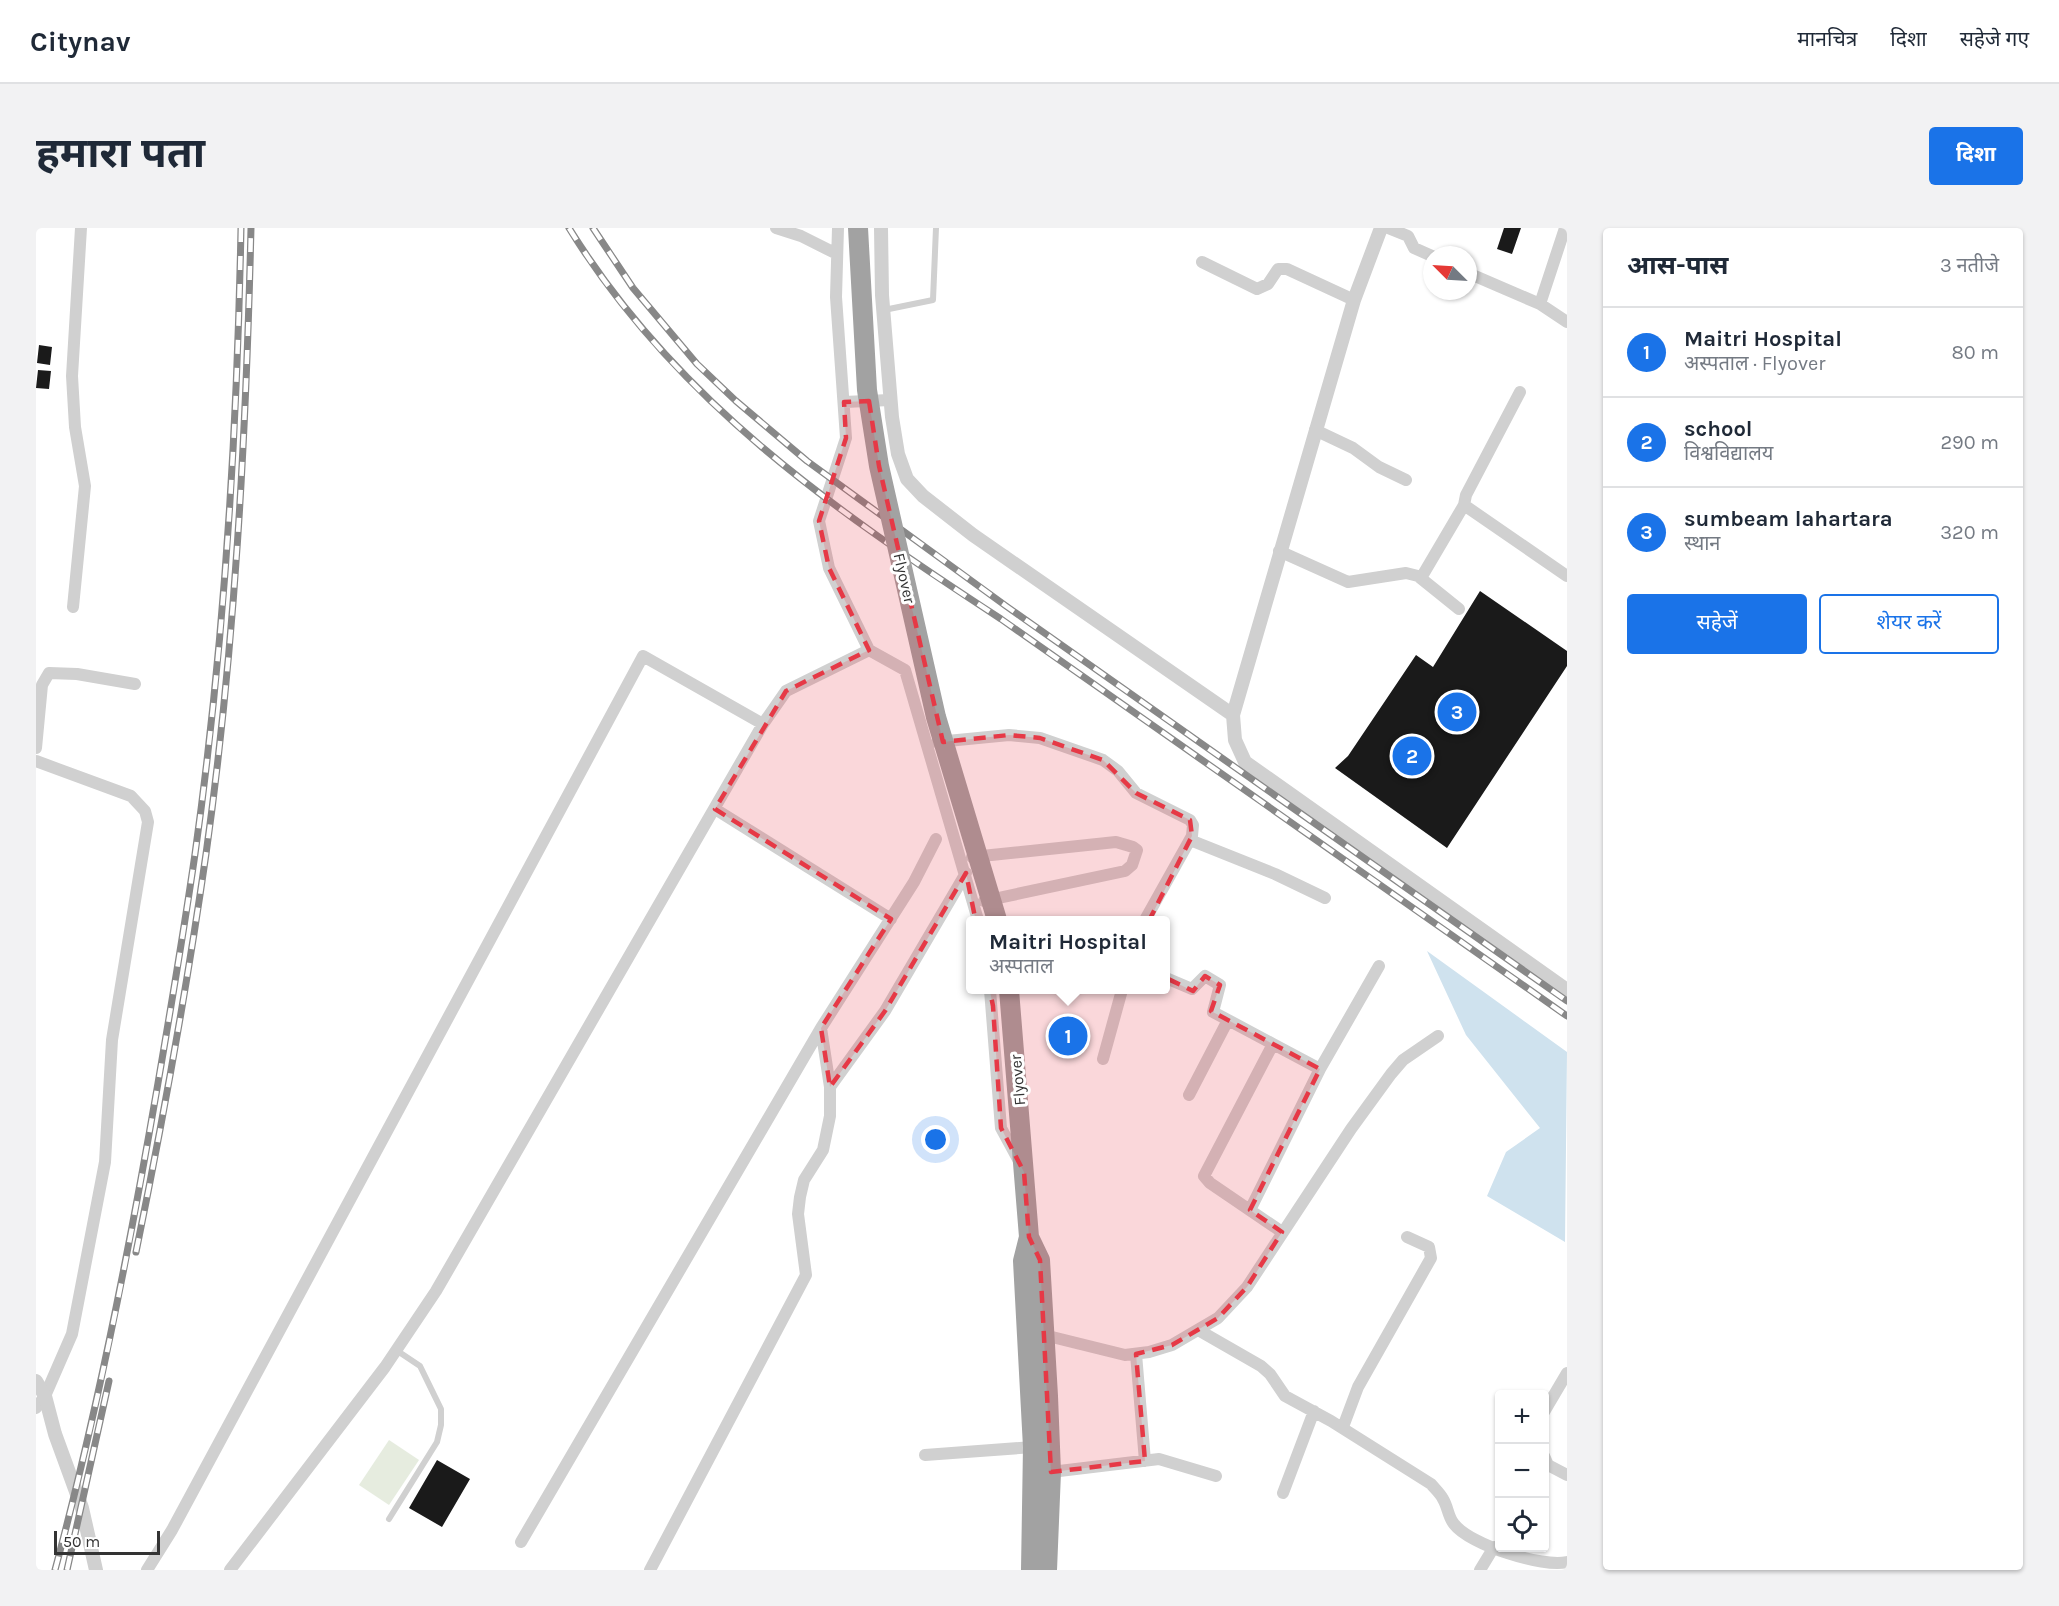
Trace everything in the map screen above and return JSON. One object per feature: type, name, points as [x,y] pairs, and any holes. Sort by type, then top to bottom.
[{"type":"highway","name":"Flyover","points":[[858,228],[867,390],[879,466],[936,717],[996,916]]},
{"type":"highway","name":"Flyover","points":[[1009,994],[1029,1237]]},
{"type":"highway","points":[[1029,1237],[1040,1260],[1051,1472],[1047,1570]]},
{"type":"highway","points":[[1029,1237],[1023,1262],[1033,1447],[1031,1570]]},
{"type":"street","points":[[73,607],[85,486],[75,427],[72,376],[81,228]]},
{"type":"street","points":[[776,228],[801,236],[837,254]]},
{"type":"street","points":[[837,228],[836,297],[846,438],[819,521],[829,568],[869,650],[905,670],[977,916]]},
{"type":"street","points":[[881,228],[883,310],[890,400],[898,454],[907,479],[923,496],[973,535],[1233,715]]},
{"type":"street","points":[[1381,228],[1354,300],[1233,715],[1235,740],[1245,762],[1567,990]]},
{"type":"street","points":[[1388,228],[1408,236],[1414,248],[1423,252]]},
{"type":"street","points":[[1540,304],[1565,228]]},
{"type":"street","points":[[1202,262],[1257,289],[1265,286],[1278,268],[1287,269],[1354,300]]},
{"type":"street","points":[[1477,277],[1540,304],[1567,322]]},
{"type":"street","points":[[1421,578],[1464,505],[1466,495],[1520,392]]},
{"type":"street","points":[[844,402],[890,400]]},
{"type":"street","points":[[1315,430],[1353,448],[1379,467],[1406,480]]},
{"type":"street","points":[[1464,505],[1567,576]]},
{"type":"street","points":[[1280,551],[1348,582],[1406,573],[1421,578],[1459,609]]},
{"type":"street","points":[[230,1570],[396,1350],[442,1281],[763,724],[786,692],[869,650]]},
{"type":"street","points":[[147,1570],[178,1520],[643,656],[763,724]]},
{"type":"street","points":[[36,748],[42,685],[49,673],[77,674],[135,684]]},
{"type":"street","points":[[926,743],[1024,735],[1040,738],[1103,760],[1119,771],[1136,793],[1190,820],[1193,830],[1190,840],[1148,916]]},
{"type":"street","points":[[36,761],[131,796],[139,802],[148,822],[112,1040],[105,1162],[72,1334],[40,1402]]},
{"type":"street","points":[[715,809],[891,919]]},
{"type":"street","points":[[521,1542],[821,1028],[914,882],[936,840]]},
{"type":"street","points":[[1190,840],[1275,874],[1325,898]]},
{"type":"street","points":[[962,858],[1116,842],[1136,848],[1133,863],[1125,871],[975,903]]},
{"type":"street","points":[[830,1087],[885,1011],[966,873]]},
{"type":"street","points":[[1250,1210],[1320,1069],[1379,966]]},
{"type":"street","points":[[1170,980],[1192,989],[1205,976],[1220,985],[1214,1012],[1320,1069]]},
{"type":"street","points":[[990,994],[1001,1128],[1024,1172]]},
{"type":"street","points":[[1103,1059],[1121,994]]},
{"type":"street","points":[[1189,1095],[1228,1020]]},
{"type":"street","points":[[655,1568],[802,1288],[806,1275],[798,1214],[800,1197],[804,1180],[823,1150],[828,1134],[830,1087],[821,1028]]},
{"type":"street","points":[[1044,1335],[1125,1355],[1136,1354],[1172,1345],[1200,1331],[1218,1318],[1247,1287],[1282,1232],[1391,1074],[1403,1060],[1438,1036]]},
{"type":"street","points":[[1273,1044],[1204,1176],[1205,1180],[1282,1232]]},
{"type":"street","points":[[1342,1427],[1358,1388],[1431,1258],[1429,1247],[1407,1237]]},
{"type":"street","points":[[1200,1331],[1260,1366],[1270,1374],[1285,1396],[1342,1427],[1431,1484],[1443,1499],[1450,1517],[1461,1531],[1494,1547],[1548,1564],[1567,1562]]},
{"type":"street","points":[[1136,1354],[1145,1461]]},
{"type":"street","points":[[1549,1405],[1567,1373]]},
{"type":"street","points":[[36,1381],[40,1402],[55,1434],[82,1508],[96,1570]]},
{"type":"street","points":[[1283,1493],[1314,1411]]},
{"type":"street","points":[[925,1455],[1033,1447]]},
{"type":"street","points":[[1051,1472],[1159,1459],[1216,1476]]},
{"type":"street","points":[[1549,1466],[1567,1475]]},
{"type":"street","points":[[1480,1570],[1494,1547]]},
{"type":"lane","points":[[883,310],[933,300],[936,228]]},
{"type":"lane","points":[[389,1519],[437,1442],[441,1425],[441,1409],[420,1366],[396,1350]]},
{"type":"highlighted area","points":[[869,401],[879,466],[943,742],[1009,735],[1040,738],[1103,760],[1136,793],[1190,820],[1192,836],[1129,960],[1193,991],[1205,976],[1220,985],[1211,1011],[1320,1069],[1250,1210],[1282,1232],[1247,1287],[1218,1318],[1172,1345],[1136,1354],[1145,1461],[1051,1472],[1040,1260],[1029,1237],[1024,1172],[1001,1128],[993,1006],[966,873],[885,1011],[830,1087],[821,1028],[891,919],[715,809],[786,691],[869,650],[829,568],[819,521],[846,438],[844,402]]},
{"type":"shaded area","points":[[389,1440],[419,1460],[389,1505],[359,1485]]},
{"type":"water","points":[[1427,951],[1567,1052],[1565,1242],[1487,1196],[1506,1152],[1540,1128],[1466,1035]]},
{"type":"building","points":[[1504,228],[1521,228],[1512,254],[1497,249]]},
{"type":"building","points":[[39,345],[52,347],[50,365],[37,363]]},
{"type":"building","points":[[38,370],[51,371],[49,389],[36,388]]},
{"type":"building","points":[[1480,591],[1567,651],[1567,666],[1447,848],[1335,768],[1348,756],[1416,655],[1433,667]]},
{"type":"building","points":[[1084,1025],[1086,1043],[1056,1046],[1054,1029]]},
{"type":"building","points":[[437,1460],[470,1479],[442,1527],[409,1508]]},
{"type":"railway","points":[[55,1570],[99,1389],[124,1267],[158,1083],[195,854],[214,698],[227,542],[236,385],[241,228]]},
{"type":"railway","points":[[136,1252],[183,1004],[206,854],[225,698],[242,463],[251,228]]},
{"type":"railway","points":[[569,228],[611,290],[658,347],[762,448],[878,536],[1001,619],[1567,1016]]},
{"type":"railway","points":[[593,228],[633,288],[697,364],[736,401],[807,461],[1006,606],[1567,1001]]},
{"type":"railway","points":[[67,1570],[109,1381]]},
{"type":"place","name":"sumbeam lahartara","points":[[1457,712]]},
{"type":"place","name":"school","points":[[1412,756]]},
{"type":"place","name":"Maitri Hospital","points":[[1068,1036]]}]
